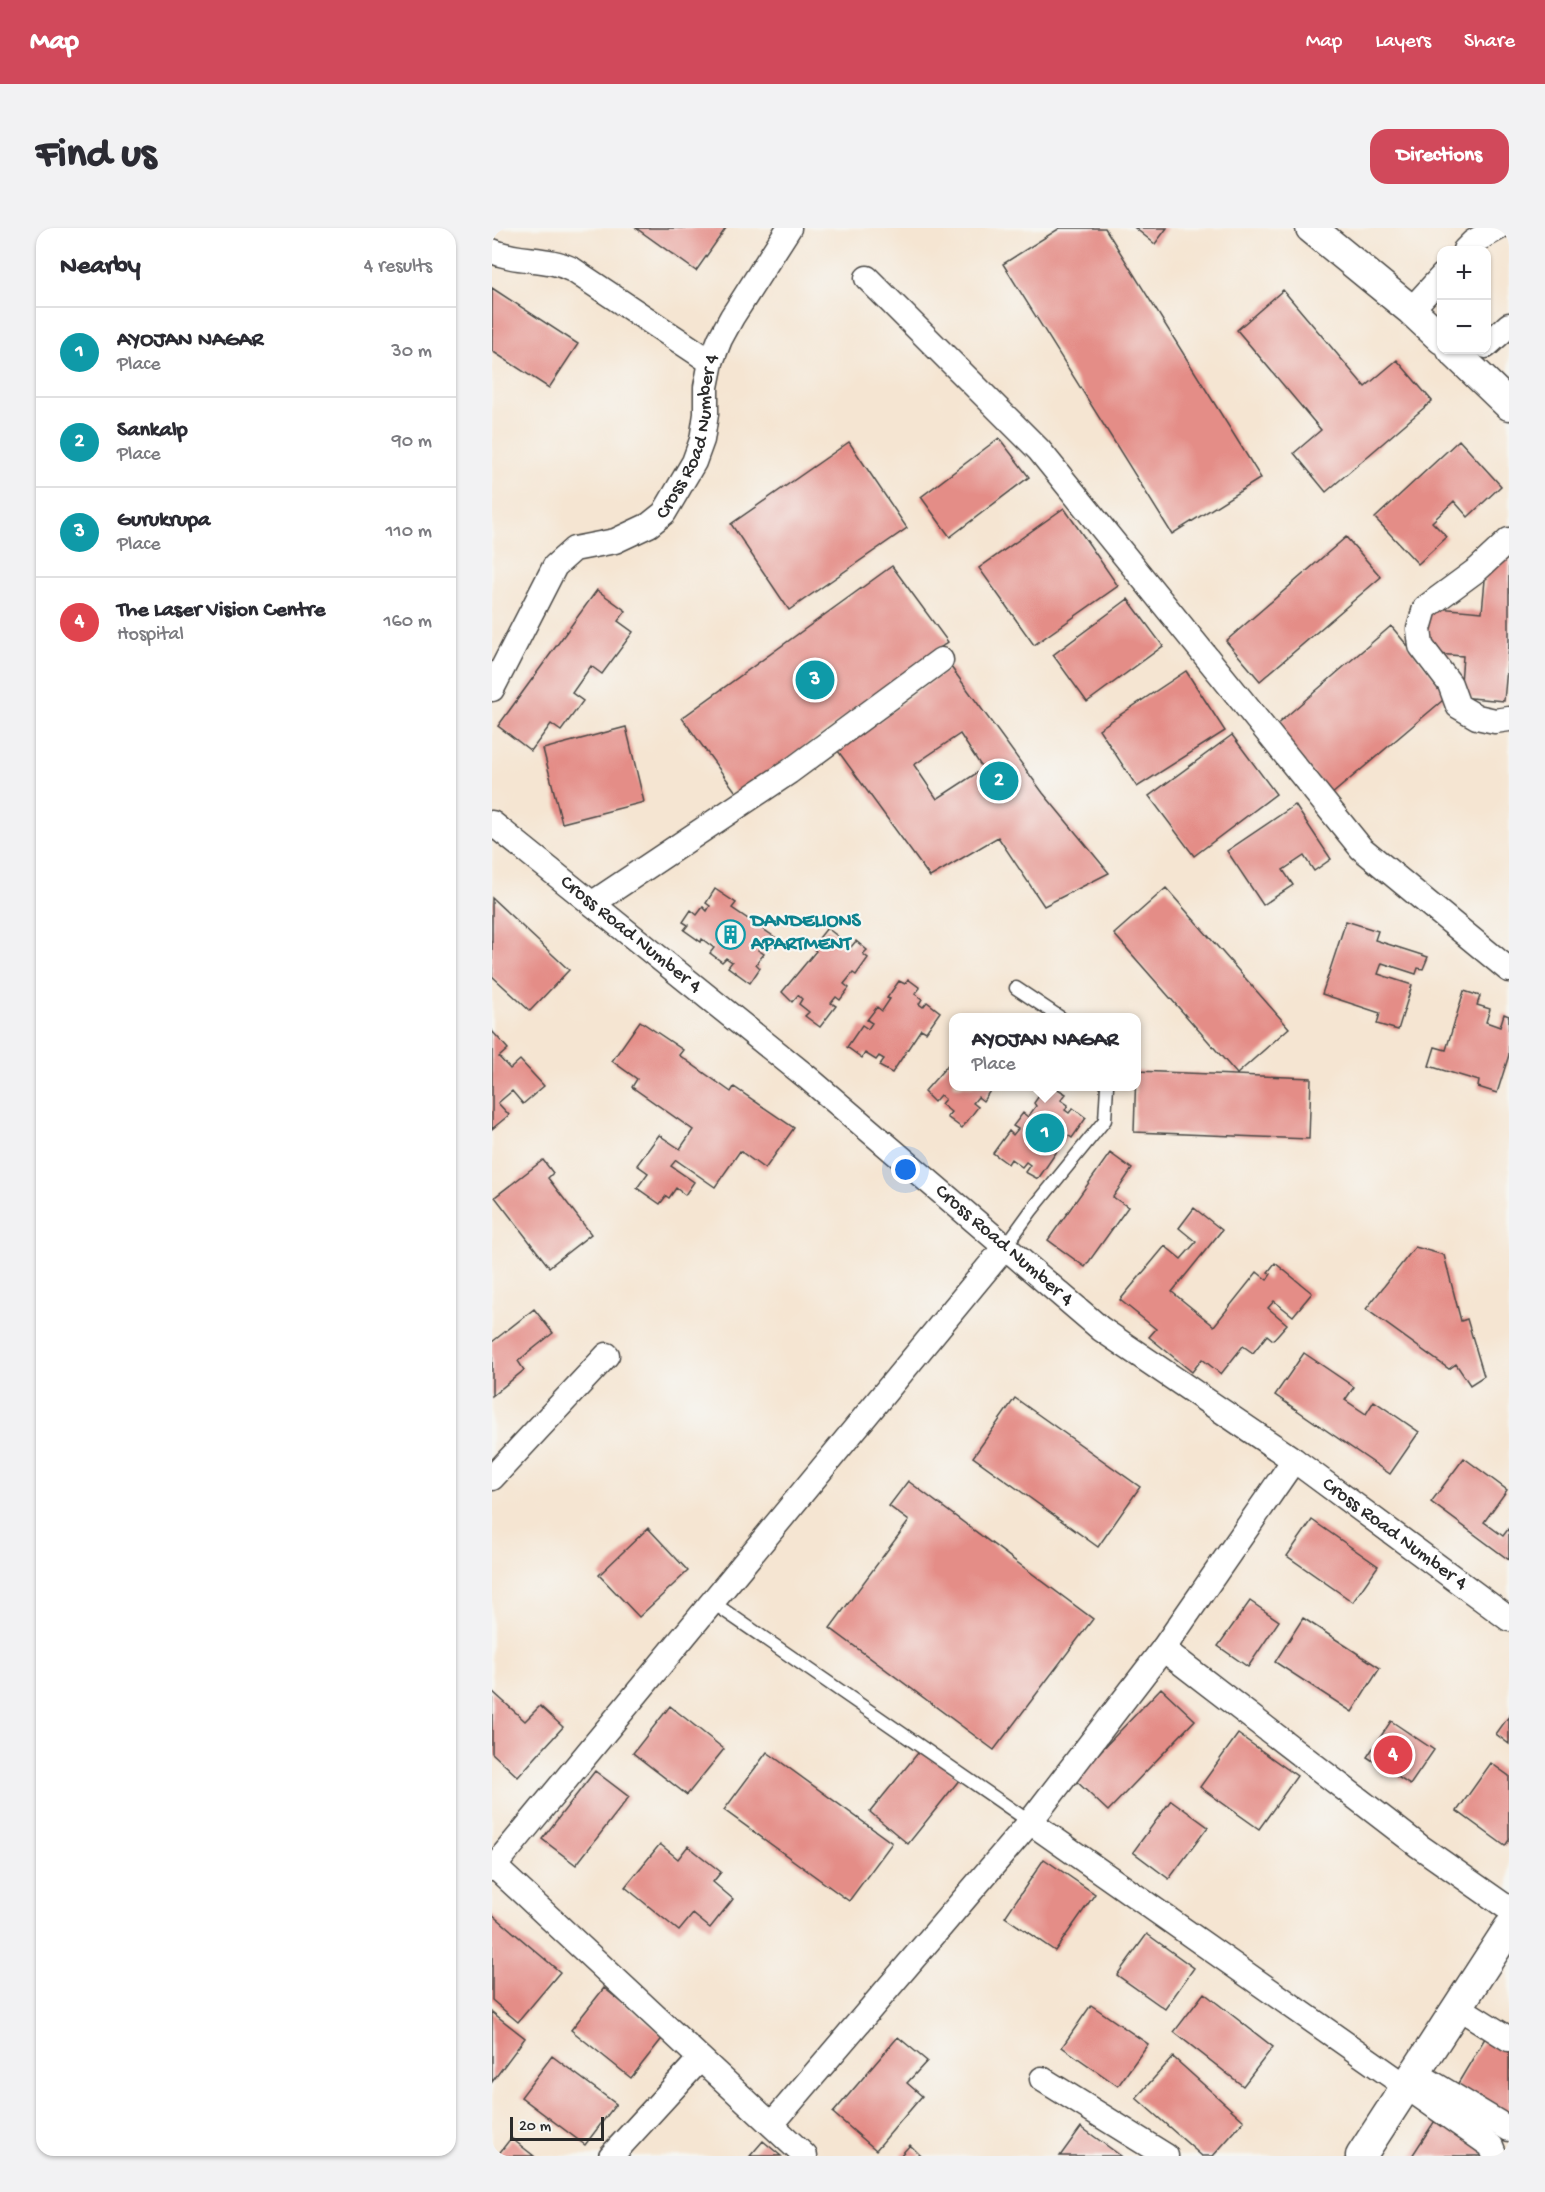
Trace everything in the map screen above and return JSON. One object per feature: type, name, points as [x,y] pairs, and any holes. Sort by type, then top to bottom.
[{"type":"street","name":"Cross Road Number 4","points":[[492,689],[555,566],[574,549],[615,541],[649,525],[664,513],[694,462],[702,440],[706,414],[706,387],[711,362],[720,339],[789,228]]},
{"type":"street","points":[[1311,228],[1411,310],[1437,334]]},
{"type":"street","points":[[1469,246],[1498,228]]},
{"type":"street","points":[[492,251],[508,258],[560,263],[711,362]]},
{"type":"street","points":[[867,278],[1039,450],[1361,848],[1509,970]]},
{"type":"street","points":[[1411,310],[1437,281]]},
{"type":"street","points":[[1491,338],[1509,325]]},
{"type":"street","points":[[1473,354],[1509,405]]},
{"type":"street","points":[[1509,540],[1478,569],[1425,608],[1419,629],[1421,646],[1450,684],[1458,706],[1477,717],[1495,722],[1509,719]]},
{"type":"street","points":[[593,903],[789,772],[941,660]]},
{"type":"street","name":"Cross Road Number 4","points":[[492,823],[808,1078],[1101,1329],[1294,1460],[1509,1619]]},
{"type":"street","points":[[805,2156],[493,1866],[1005,1247]]},
{"type":"street","points":[[492,1478],[607,1355]]},
{"type":"street","points":[[772,2124],[1030,1822],[1163,1649],[1294,1460]]},
{"type":"street","points":[[1163,1649],[1419,1846],[1509,1909]]},
{"type":"street","points":[[1030,1822],[1409,2080],[1491,2146],[1495,2156]]},
{"type":"street","points":[[1360,2156],[1509,1928]]},
{"type":"street","points":[[1458,2007],[1509,2039]]},
{"type":"street","points":[[611,2156],[700,2059]]},
{"type":"street","points":[[1042,2079],[1166,2156]]},
{"type":"street","points":[[1409,2080],[1509,2129]]},
{"type":"lane","points":[[1016,988],[1055,1013]]},
{"type":"lane","points":[[1005,1247],[1031,1211],[1105,1120],[1107,1091]]},
{"type":"lane","points":[[712,1602],[1030,1822]]},
{"type":"building","points":[[636,228],[726,228],[696,271]]},
{"type":"building","points":[[1060,228],[1105,228],[1261,478],[1172,534],[1003,264]]},
{"type":"building","points":[[1135,228],[1167,228],[1155,244]]},
{"type":"building","points":[[492,288],[578,344],[549,388],[492,351]]},
{"type":"building","points":[[1283,290],[1365,387],[1397,360],[1432,401],[1326,492],[1294,453],[1321,430],[1237,330]]},
{"type":"building","points":[[999,438],[1029,477],[950,537],[921,497]]},
{"type":"building","points":[[1459,440],[1501,486],[1468,517],[1454,501],[1432,522],[1447,537],[1418,564],[1375,518]]},
{"type":"building","points":[[849,442],[907,528],[789,610],[731,524]]},
{"type":"building","points":[[1064,508],[1118,586],[1034,645],[979,568]]},
{"type":"building","points":[[1346,537],[1381,577],[1260,681],[1226,641]]},
{"type":"building","points":[[1488,548],[1509,550],[1509,647],[1504,701],[1460,697],[1463,656],[1423,653],[1427,607],[1482,612]]},
{"type":"building","points":[[892,566],[948,642],[738,795],[682,718]]},
{"type":"building","points":[[597,590],[626,611],[618,621],[633,632],[602,674],[591,666],[572,693],[583,701],[561,731],[551,724],[531,751],[498,726]]},
{"type":"building","points":[[1128,599],[1163,646],[1087,702],[1053,655]]},
{"type":"building","points":[[1391,626],[1449,695],[1331,795],[1274,727]]},
{"type":"building","points":[[951,667],[1043,793],[1109,873],[1044,906],[998,837],[930,877],[838,751]],"holes":[[[960,734],[983,769],[937,799],[914,765]]]},
{"type":"building","points":[[1186,671],[1225,731],[1137,787],[1099,729]]},
{"type":"building","points":[[626,727],[644,802],[562,823],[543,749]]},
{"type":"building","points":[[1232,735],[1276,794],[1194,856],[1149,796]]},
{"type":"building","points":[[1295,805],[1331,859],[1314,871],[1304,856],[1283,870],[1293,885],[1263,905],[1227,851]]},
{"type":"building","points":[[1166,888],[1289,1028],[1237,1074],[1114,934]]},
{"type":"building","name":"DANDELIONS APARTMENT","points":[[715,889],[736,903],[732,908],[776,938],[769,950],[762,945],[758,950],[764,954],[756,964],[760,968],[750,983],[728,967],[732,962],[726,958],[722,962],[710,953],[714,948],[684,930],[688,925],[683,922],[691,910],[697,915],[703,907],[707,911],[710,906],[706,903]]},
{"type":"building","points":[[492,898],[569,970],[530,1011],[492,976]]},
{"type":"building","points":[[1346,921],[1378,931],[1375,940],[1428,957],[1423,969],[1418,968],[1416,974],[1382,963],[1378,974],[1412,985],[1398,1030],[1377,1024],[1380,1013],[1322,994]]},
{"type":"building","points":[[827,928],[840,938],[837,943],[841,947],[844,942],[851,947],[856,941],[867,950],[863,954],[868,958],[856,975],[853,973],[844,984],[849,988],[840,1000],[836,997],[831,1003],[836,1006],[820,1027],[805,1016],[809,1012],[799,1004],[802,999],[798,995],[792,1002],[782,992],[816,951],[812,947]]},
{"type":"building","points":[[908,979],[920,988],[915,994],[922,999],[919,1004],[923,1007],[927,1002],[940,1012],[926,1032],[921,1029],[892,1073],[879,1066],[884,1059],[879,1056],[876,1060],[865,1053],[862,1058],[847,1047],[862,1025],[868,1029],[872,1023],[867,1020],[877,1007],[882,1011],[890,999],[887,998],[899,981],[905,984]]},
{"type":"building","points":[[1464,991],[1480,996],[1477,1005],[1490,1009],[1486,1022],[1500,1027],[1504,1014],[1509,1016],[1509,1055],[1497,1093],[1478,1087],[1479,1081],[1429,1066],[1435,1047],[1446,1050]]},
{"type":"building","points":[[640,1021],[683,1050],[679,1055],[731,1092],[734,1087],[794,1128],[765,1169],[740,1151],[715,1187],[676,1160],[671,1166],[694,1182],[685,1195],[676,1188],[669,1198],[666,1196],[660,1204],[637,1188],[648,1173],[637,1165],[659,1135],[680,1149],[693,1130],[632,1087],[637,1079],[612,1061]]},
{"type":"building","points":[[492,1031],[508,1049],[499,1057],[510,1069],[520,1060],[544,1086],[523,1104],[512,1091],[498,1103],[509,1115],[492,1129]]},
{"type":"building","points":[[949,1064],[949,1091],[990,1091],[983,1101],[978,1097],[973,1103],[978,1107],[962,1128],[947,1117],[951,1112],[941,1104],[945,1099],[940,1095],[934,1102],[924,1092]]},
{"type":"building","points":[[1141,1071],[1311,1078],[1309,1139],[1134,1132],[1135,1091],[1141,1091]]},
{"type":"building","points":[[1042,1091],[1061,1091],[1066,1094],[1061,1100],[1068,1105],[1065,1110],[1069,1113],[1073,1108],[1086,1118],[1072,1138],[1068,1135],[1038,1179],[1025,1172],[1030,1165],[1026,1162],[1022,1167],[1011,1159],[1008,1164],[993,1153],[1009,1131],[1013,1135],[1018,1129],[1013,1126],[1023,1113],[1028,1117],[1036,1106],[1034,1103]]},
{"type":"building","points":[[1110,1153],[1132,1169],[1113,1197],[1128,1207],[1085,1267],[1048,1240]]},
{"type":"building","points":[[543,1160],[553,1173],[548,1178],[591,1234],[549,1267],[495,1197]]},
{"type":"building","points":[[1194,1208],[1222,1230],[1172,1292],[1214,1326],[1257,1272],[1267,1280],[1271,1274],[1268,1272],[1275,1263],[1312,1293],[1293,1316],[1274,1301],[1268,1308],[1287,1324],[1273,1340],[1267,1335],[1253,1353],[1243,1346],[1221,1374],[1202,1359],[1192,1372],[1149,1337],[1156,1329],[1120,1300],[1165,1246],[1181,1259],[1196,1242],[1179,1228]]},
{"type":"building","points":[[1415,1247],[1444,1255],[1461,1321],[1467,1319],[1484,1376],[1470,1385],[1456,1364],[1449,1369],[1366,1309]]},
{"type":"building","points":[[534,1309],[553,1333],[518,1361],[524,1370],[492,1396],[492,1342]]},
{"type":"building","points":[[1304,1353],[1354,1387],[1345,1400],[1366,1414],[1374,1401],[1419,1432],[1390,1474],[1275,1395]]},
{"type":"building","points":[[1015,1398],[1140,1487],[1098,1547],[973,1457]]},
{"type":"building","points":[[1464,1458],[1507,1490],[1484,1522],[1503,1536],[1509,1528],[1509,1560],[1431,1502]]},
{"type":"building","points":[[908,1481],[1093,1619],[994,1750],[830,1628],[909,1521],[889,1506]]},
{"type":"building","points":[[1312,1520],[1378,1566],[1353,1602],[1287,1556]]},
{"type":"building","points":[[648,1528],[688,1571],[639,1617],[599,1575]]},
{"type":"building","points":[[1250,1601],[1279,1621],[1248,1667],[1218,1646]]},
{"type":"building","points":[[1303,1618],[1380,1668],[1352,1712],[1275,1662]]},
{"type":"building","points":[[1161,1688],[1195,1720],[1108,1811],[1074,1779]]},
{"type":"building","points":[[492,1691],[525,1721],[540,1706],[563,1727],[518,1777],[492,1753]]},
{"type":"building","points":[[670,1706],[724,1749],[687,1795],[633,1753]]},
{"type":"building","points":[[1509,1716],[1509,1744],[1496,1734]]},
{"type":"building","points":[[1391,1721],[1434,1750],[1410,1785],[1367,1757]]},
{"type":"building","points":[[1238,1734],[1297,1776],[1259,1829],[1200,1787]]},
{"type":"building","points":[[922,1748],[960,1779],[908,1844],[870,1812]]},
{"type":"building","points":[[767,1752],[892,1843],[849,1901],[724,1810]]},
{"type":"building","points":[[1491,1763],[1509,1776],[1509,1840],[1505,1846],[1457,1811]]},
{"type":"building","points":[[595,1771],[629,1797],[576,1865],[542,1839]]},
{"type":"building","points":[[1171,1800],[1208,1827],[1169,1879],[1133,1852]]},
{"type":"building","points":[[660,1844],[678,1859],[688,1846],[721,1872],[713,1882],[733,1899],[710,1928],[693,1914],[679,1931],[625,1887]]},
{"type":"building","points":[[1044,1859],[1095,1894],[1055,1951],[1005,1917]]},
{"type":"building","points":[[492,1914],[560,1972],[518,2022],[492,2000]]},
{"type":"building","points":[[1147,1934],[1194,1968],[1165,2009],[1117,1975]]},
{"type":"building","points":[[604,1988],[664,2036],[631,2078],[571,2030]]},
{"type":"building","points":[[1204,1993],[1273,2047],[1243,2086],[1174,2032]]},
{"type":"building","points":[[1091,2005],[1148,2044],[1118,2086],[1062,2047]]},
{"type":"building","points":[[492,2012],[525,2038],[492,2082]]},
{"type":"building","points":[[1488,2033],[1509,2046],[1509,2122],[1454,2090]]},
{"type":"building","points":[[898,2037],[927,2061],[907,2083],[922,2096],[876,2150],[833,2113]]},
{"type":"building","points":[[552,2056],[616,2104],[585,2145],[521,2097]]},
{"type":"building","points":[[1173,2057],[1244,2121],[1213,2156],[1202,2156],[1136,2098]]},
{"type":"building","points":[[1438,2116],[1487,2147],[1481,2156],[1412,2156]]},
{"type":"building","points":[[1081,2127],[1121,2156],[1060,2156]]},
{"type":"building","points":[[511,2138],[534,2156],[497,2156]]},
{"type":"building","points":[[763,2141],[781,2156],[750,2156]]},
{"type":"building","points":[[910,2145],[921,2156],[900,2156]]},
{"type":"place","name":"Gurukrupa","points":[[815,680]]},
{"type":"place","name":"Sankalp","points":[[999,781]]},
{"type":"place","name":"DANDELIONS APARTMENT","points":[[730,934]]},
{"type":"place","name":"AYOJAN NAGAR","points":[[1045,1133]]},
{"type":"place","name":"The Laser Vision Centre","points":[[1393,1755]]}]
